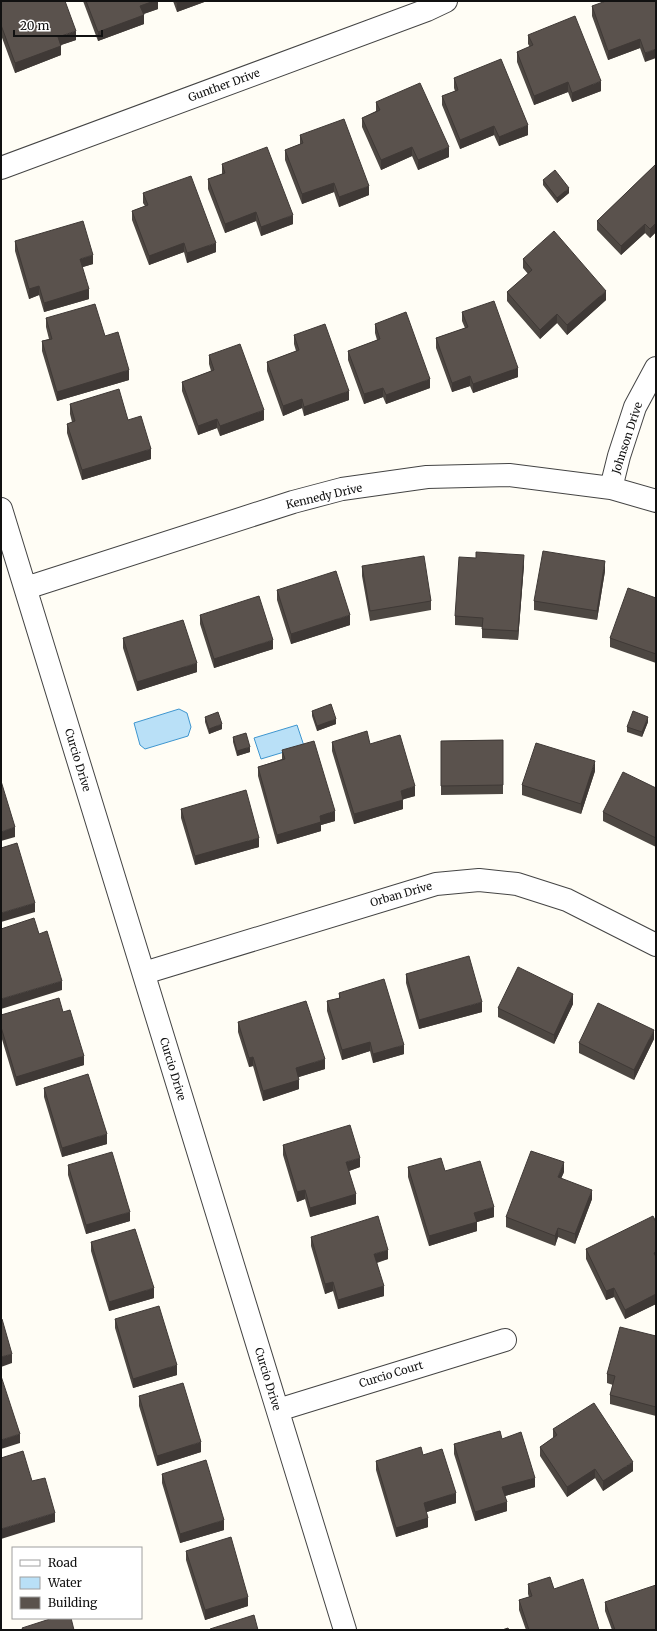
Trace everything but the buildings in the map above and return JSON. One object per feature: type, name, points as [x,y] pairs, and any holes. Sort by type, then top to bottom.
[{"type":"street","name":"Gunther Drive","points":[[1,168],[427,10],[446,1]]},
{"type":"street","name":"Johnson Drive","points":[[612,488],[619,456],[635,407],[656,368]]},
{"type":"street","name":"Kennedy Drive","points":[[26,588],[293,502],[342,489],[427,477],[509,475],[612,488],[656,501]]},
{"type":"street","name":"Curcio Drive","points":[[1,509],[345,1630]]},
{"type":"street","name":"Orban Drive","points":[[144,973],[436,884],[479,880],[517,884],[567,900],[656,945]]},
{"type":"street","name":"Curcio Court","points":[[278,1410],[505,1340]]},
{"type":"water","points":[[179,709],[187,713],[191,727],[188,736],[145,749],[140,745],[134,723]]},
{"type":"water","points":[[297,725],[304,746],[261,759],[254,738]]}]
